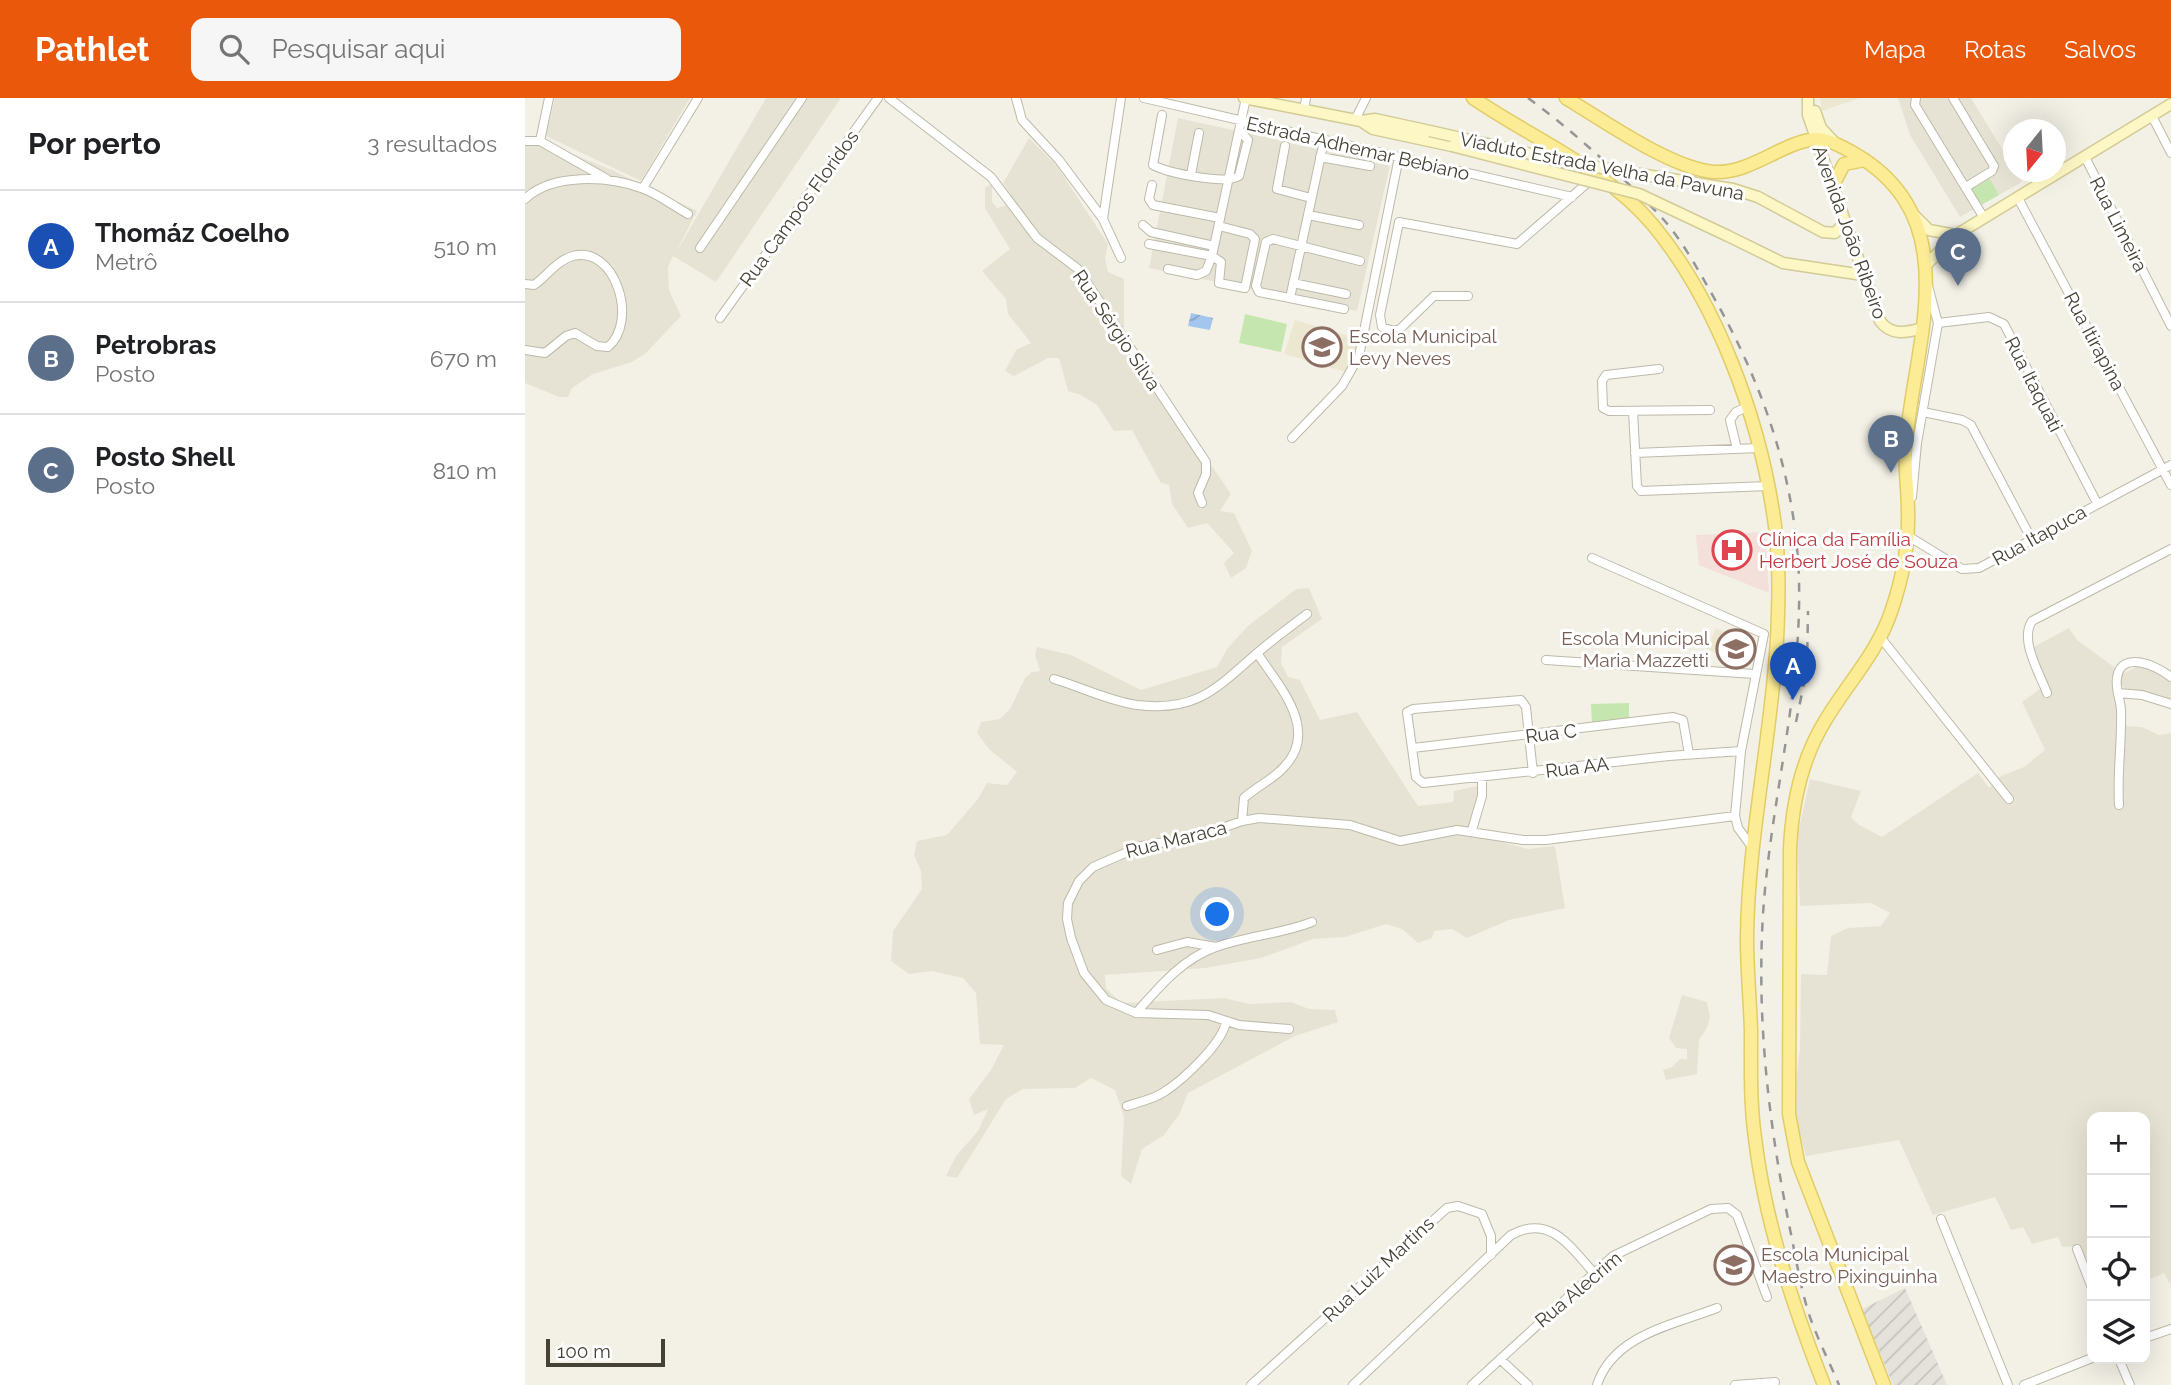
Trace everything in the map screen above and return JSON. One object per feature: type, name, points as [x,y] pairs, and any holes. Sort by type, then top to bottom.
[{"type":"main road","name":"Estrada Adhemar Bebiano","points":[[1245,98],[1358,121],[1373,128],[1452,146]]},
{"type":"main road","points":[[1473,98],[1596,175],[1635,207],[1678,257],[1723,342],[1759,448],[1768,485],[1777,548],[1777,642],[1752,847],[1747,939],[1754,1136],[1777,1246],[1803,1331],[1824,1385]]},
{"type":"main road","points":[[1566,98],[1671,159],[1711,172],[1735,170],[1817,139],[1839,146],[1865,160],[1890,181],[1914,215],[1933,232],[1956,235]]},
{"type":"main road","name":"Avenida João Ribeiro","points":[[1809,98],[1808,115],[1863,275],[1885,327],[1898,333],[1922,328]]},
{"type":"main road","name":"Avenida João Ribeiro","points":[[1809,98],[1821,128],[1839,146]]},
{"type":"main road","points":[[1926,265],[1956,235],[2086,159],[2171,104]]},
{"type":"main road","name":"Estrada Adhemar Bebiano","points":[[1358,121],[1375,120],[1430,131]]},
{"type":"main road","name":"Viaduto Estrada Velha da Pavuna","points":[[1430,131],[1571,163],[1733,189],[1758,197],[1822,232],[1835,233],[1845,222]]},
{"type":"main road","name":"Viaduto Estrada Velha da Pavuna","points":[[1452,146],[1620,188],[1657,201],[1783,263],[1863,275]]},
{"type":"main road","points":[[1833,185],[1844,164],[1865,160]]},
{"type":"main road","points":[[1884,1385],[1798,1162],[1788,1098],[1791,821],[1813,742],[1881,638],[1896,595],[1908,536],[1906,442],[1927,284],[1926,265],[1914,215]]},
{"type":"street","points":[[540,141],[549,98]]},
{"type":"street","points":[[643,188],[698,98]]},
{"type":"street","points":[[700,248],[802,98]]},
{"type":"street","name":"Rua Campos Floridos","points":[[720,318],[878,98]]},
{"type":"street","name":"Rua Sérgio Silva","points":[[889,98],[991,177],[1037,238],[1078,269],[1206,462],[1206,474],[1198,493],[1202,502]]},
{"type":"street","points":[[1016,98],[1022,120],[1059,160],[1103,219],[1121,258]]},
{"type":"street","points":[[1103,219],[1121,98]]},
{"type":"street","name":"Estrada Adhemar Bebiano","points":[[1145,98],[1241,126],[1324,141],[1572,197]]},
{"type":"street","points":[[1168,269],[1201,275],[1212,256],[1245,98]]},
{"type":"street","points":[[1304,110],[1306,98]]},
{"type":"street","points":[[1358,121],[1366,98]]},
{"type":"street","points":[[1916,98],[1915,105],[1985,218]]},
{"type":"street","points":[[1953,98],[1994,166],[1992,171],[1966,187]]},
{"type":"street","points":[[1162,116],[1153,165],[1229,181]]},
{"type":"street","points":[[2152,116],[2171,153]]},
{"type":"street","points":[[1191,174],[1199,133]]},
{"type":"street","points":[[525,141],[540,141],[610,180],[643,188],[688,215]]},
{"type":"street","points":[[1290,298],[1324,141]]},
{"type":"street","points":[[1285,146],[1277,189],[1311,198]]},
{"type":"street","points":[[1320,157],[1370,166]]},
{"type":"street","points":[[1292,438],[1342,386],[1359,356],[1399,158]]},
{"type":"street","name":"Rua Limeira","points":[[2086,159],[2171,326]]},
{"type":"street","points":[[1468,296],[1434,296],[1400,329],[1393,331],[1382,327],[1380,315],[1397,226],[1404,222],[1517,244],[1526,239],[1596,175]]},
{"type":"street","points":[[525,199],[544,186],[558,182],[610,180]]},
{"type":"street","points":[[1149,244],[1212,256],[1221,264],[1219,283],[1245,288],[1255,239],[1250,234],[1220,222],[1153,205],[1149,199],[1152,185]]},
{"type":"street","name":"Rua Itirapina","points":[[2018,198],[2167,467],[2171,485]]},
{"type":"street","points":[[1308,215],[1359,225]]},
{"type":"street","points":[[1143,225],[1151,232],[1214,246]]},
{"type":"street","points":[[1344,309],[1261,293],[1257,286],[1268,240],[1360,261]]},
{"type":"street","points":[[525,284],[534,285],[567,258],[583,255],[592,257],[610,273],[622,301],[619,331],[608,347],[597,346],[575,333],[566,336],[545,353],[525,350]]},
{"type":"street","points":[[1293,283],[1346,294]]},
{"type":"street","points":[[1908,513],[1938,323],[1927,284]]},
{"type":"street","name":"Rua Itaquati","points":[[1938,323],[1989,317],[2004,324],[2097,503]]},
{"type":"street","points":[[1659,369],[1610,373],[1603,378],[1604,408],[1609,411],[1710,410]]},
{"type":"street","points":[[1737,449],[1730,420],[1736,412],[1747,407]]},
{"type":"street","points":[[1633,411],[1637,486],[1641,491],[1768,485]]},
{"type":"street","points":[[1923,412],[1952,417],[1971,425],[2032,540]]},
{"type":"street","points":[[1635,453],[1759,448]]},
{"type":"street","name":"Rua Itapuca","points":[[1908,536],[1957,566],[1970,570],[2032,540],[2167,467]]},
{"type":"street","points":[[2047,693],[2028,642],[2027,633],[2032,621],[2171,549]]},
{"type":"street","points":[[1592,558],[1761,631],[1764,640],[1741,751],[1735,816],[1738,828],[1752,847]]},
{"type":"street","points":[[1054,679],[1129,704],[1180,704],[1211,694],[1307,614]]},
{"type":"street","points":[[1881,638],[2009,799]]},
{"type":"street","points":[[1242,821],[1244,798],[1282,769],[1292,757],[1298,741],[1296,712],[1257,653]]},
{"type":"street","points":[[1546,660],[1755,674]]},
{"type":"street","points":[[2119,805],[2117,756],[2122,709],[2118,694],[2118,673],[2126,664],[2140,662],[2152,665],[2171,677]]},
{"type":"street","points":[[2118,694],[2142,695],[2171,704]]},
{"type":"street","points":[[1413,748],[1407,722],[1408,712],[1413,709],[1515,699],[1526,707],[1533,773]]},
{"type":"street","name":"Rua C","points":[[1413,748],[1529,736],[1673,716],[1683,719],[1689,754]]},
{"type":"street","name":"Rua AA","points":[[1413,748],[1416,777],[1419,781],[1430,784],[1689,754],[1741,751]]},
{"type":"street","points":[[1472,830],[1480,804],[1482,779]]},
{"type":"street","name":"Rua Maraca","points":[[1289,1029],[1208,1016],[1136,1013],[1106,1000],[1084,973],[1067,919],[1068,903],[1075,887],[1093,867],[1114,856],[1141,846],[1197,837],[1242,821],[1273,818],[1337,823],[1400,841],[1472,830],[1504,838],[1546,840],[1735,816]]},
{"type":"street","points":[[1136,1013],[1180,966],[1216,947],[1278,934],[1312,922]]},
{"type":"street","points":[[1157,950],[1187,942],[1216,947]]},
{"type":"street","points":[[1127,1106],[1155,1097],[1170,1087],[1221,1038],[1226,1021]]},
{"type":"street","name":"Rua Luiz Martins","points":[[1252,1385],[1447,1208],[1458,1206],[1482,1214],[1491,1236],[1491,1255]]},
{"type":"street","name":"Rua Alecrim","points":[[1472,1385],[1593,1272],[1628,1248],[1711,1209],[1728,1208],[1737,1215],[1767,1297]]},
{"type":"street","points":[[1941,1219],[2008,1385]]},
{"type":"street","points":[[1353,1385],[1511,1235],[1527,1226],[1537,1226],[1566,1242],[1593,1272]]},
{"type":"street","points":[[2077,1249],[2087,1275]]},
{"type":"street","points":[[1597,1385],[1609,1361],[1630,1343],[1717,1308]]},
{"type":"street","points":[[2150,1336],[2171,1329]]},
{"type":"street","points":[[1500,1359],[1528,1385]]},
{"type":"street","points":[[2024,1385],[2087,1360]]},
{"type":"street","points":[[2121,1364],[2130,1385]]},
{"type":"street","points":[[1735,1385],[1775,1382]]},
{"type":"shaded area","points":[[555,98],[690,98],[641,181],[546,136]]},
{"type":"shaded area","points":[[766,98],[841,98],[716,282],[673,256],[668,267],[669,290],[681,316],[646,353],[632,362],[593,374],[572,388],[568,397],[559,397],[525,383],[525,141],[540,141],[612,170],[697,211],[675,254]]},
{"type":"shaded area","points":[[1820,98],[1860,98],[1822,111]]},
{"type":"shaded area","points":[[1898,98],[1971,98],[2003,151],[2003,182],[2022,182],[1960,217],[1910,135]]},
{"type":"shaded area","points":[[1178,118],[1390,165],[1357,311],[1149,268]]},
{"type":"shaded area","points":[[1029,138],[1057,166],[1108,244],[1105,258],[1108,272],[1124,279],[1124,329],[1144,367],[1231,494],[1220,511],[1234,513],[1252,551],[1246,568],[1231,578],[1224,563],[1234,553],[1207,523],[1188,528],[1172,504],[1169,485],[1161,483],[1132,430],[1114,431],[1097,405],[1068,391],[1059,358],[1048,358],[1014,376],[1005,371],[1016,350],[1031,343],[1008,314],[1006,299],[982,271],[1010,249],[985,208],[985,187],[992,185],[992,202],[997,208],[1007,205],[1011,195],[1003,183]]},
{"type":"shaded area","name":"Escola Municipal Levy Neves","points":[[1295,320],[1359,339],[1349,373],[1284,354]]},
{"type":"shaded area","name":"Clínica da Família Herbert José de Souza","points":[[1765,532],[1769,593],[1699,565],[1696,535]]},
{"type":"shaded area","points":[[1309,588],[1322,619],[1282,647],[1281,663],[1288,677],[1300,680],[1320,720],[1357,712],[1418,806],[1453,802],[1454,791],[1477,786],[1479,798],[1468,833],[1528,849],[1555,846],[1565,908],[1509,920],[1467,938],[1452,929],[1434,931],[1432,938],[1418,943],[1402,929],[1386,924],[1345,937],[1313,939],[1261,958],[1205,968],[1105,975],[1106,988],[1121,1003],[1224,998],[1249,1004],[1291,1002],[1309,1009],[1335,1010],[1338,1022],[1295,1036],[1188,1093],[1179,1115],[1164,1135],[1142,1149],[1131,1184],[1121,1176],[1124,1117],[1115,1090],[1091,1078],[1075,1088],[1023,1089],[1006,1099],[957,1178],[946,1176],[956,1156],[978,1131],[988,1109],[974,1115],[969,1099],[991,1070],[1004,1045],[980,1044],[976,993],[963,978],[932,971],[909,974],[891,961],[893,931],[922,889],[921,871],[914,855],[917,841],[947,835],[978,799],[987,783],[1007,785],[1017,772],[989,749],[977,733],[981,722],[1000,719],[1010,709],[1025,678],[1032,672],[1040,671],[1035,655],[1037,647],[1071,655],[1141,690],[1217,667],[1227,649],[1248,626],[1296,589]]},
{"type":"shaded area","points":[[1716,628],[1747,642],[1738,663],[1707,649]]},
{"type":"shaded area","points":[[2069,628],[2077,640],[2114,667],[2116,716],[2127,726],[2142,727],[2159,735],[2171,733],[2171,1286],[2164,1273],[2150,1278],[2150,1112],[2087,1112],[2087,1261],[2081,1246],[2062,1247],[2058,1237],[2032,1244],[2023,1227],[2011,1230],[1995,1197],[1933,1215],[1899,1140],[1806,1156],[1793,1111],[1800,1048],[1801,974],[1827,975],[1831,936],[1848,928],[1881,926],[1890,913],[1871,903],[1800,906],[1797,838],[1810,779],[1861,791],[1851,817],[1859,825],[1882,837],[1978,773],[1989,788],[2001,776],[2024,767],[2045,750],[2022,702],[2044,686],[2032,648]]},
{"type":"shaded area","points":[[2136,667],[2153,669],[2171,679],[2171,702],[2124,689],[2120,680],[2122,674]]},
{"type":"shaded area","points":[[1682,995],[1707,1002],[1710,1017],[1699,1040],[1697,1074],[1666,1080],[1663,1070],[1672,1067],[1680,1059],[1687,1059],[1687,1049],[1676,1048],[1669,1038]]},
{"type":"shaded area","points":[[1905,1288],[1947,1385],[1893,1385],[1862,1309]]},
{"type":"green space","points":[[1990,179],[1999,195],[1981,205],[1972,189]]},
{"type":"green space","points":[[1245,314],[1287,324],[1281,352],[1239,343]]},
{"type":"green space","points":[[1629,703],[1629,723],[1592,725],[1591,704]]},
{"type":"water","points":[[1191,313],[1213,318],[1210,330],[1188,326]]},
{"type":"railway","points":[[1528,98],[1616,172],[1663,219],[1682,244],[1748,364],[1777,443],[1787,483],[1794,524],[1799,608],[1793,690],[1765,893],[1761,973],[1764,1050],[1772,1126],[1801,1286],[1812,1323],[1839,1385]]},
{"type":"railway","points":[[1796,722],[1807,669],[1808,611]]},
{"type":"place","name":"Posto Shell","points":[[1958,286]]},
{"type":"place","name":"Escola Municipal Levy Neves","points":[[1322,347]]},
{"type":"place","name":"Petrobras","points":[[1891,473]]},
{"type":"place","name":"Clínica da Família Herbert José de Souza","points":[[1732,550]]},
{"type":"place","name":"Escola Municipal Maria Mazzetti","points":[[1736,649]]},
{"type":"place","name":"Thomáz Coelho","points":[[1793,700]]},
{"type":"place","name":"Escola Municipal Maestro Pixinguinha","points":[[1734,1265]]}]
